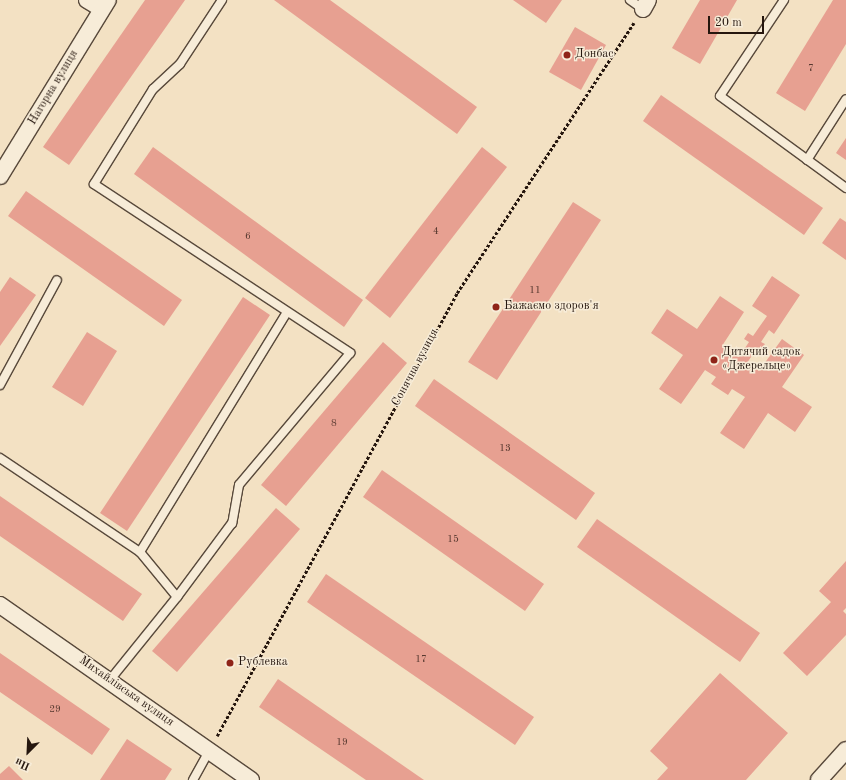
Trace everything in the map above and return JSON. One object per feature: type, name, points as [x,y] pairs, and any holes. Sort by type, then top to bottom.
[{"type":"street","points":[[87,0],[105,4]]},
{"type":"street","name":"Нагорна вулиця","points":[[0,176],[105,4]]},
{"type":"street","name":"Михайлівська вулиця","points":[[0,606],[110,680],[250,780]]},
{"type":"street","points":[[819,780],[846,750]]},
{"type":"lane","points":[[110,680],[177,597],[232,523],[239,486],[350,352],[94,184],[153,89],[180,64],[222,0]]},
{"type":"lane","points":[[784,0],[720,96],[846,188]]},
{"type":"lane","points":[[807,160],[846,99]]},
{"type":"lane","points":[[0,385],[56,280]]},
{"type":"lane","points":[[140,552],[287,312]]},
{"type":"lane","points":[[0,458],[140,552],[177,597]]},
{"type":"lane","points":[[193,780],[209,751]]},
{"type":"path","name":"Сонячна вулиця","points":[[209,751],[457,293],[640,3]]},
{"type":"building","points":[[145,0],[185,0],[69,165],[43,147]]},
{"type":"building","points":[[274,0],[330,0],[477,107],[457,134]]},
{"type":"building","points":[[513,0],[562,0],[546,23]]},
{"type":"building","points":[[700,0],[737,0],[700,64],[672,48]]},
{"type":"building","points":[[833,0],[846,0],[846,44],[805,111],[776,93]]},
{"type":"building","points":[[575,27],[606,45],[581,90],[549,72]]},
{"type":"building","points":[[661,95],[823,208],[804,235],[643,121]]},
{"type":"building","points":[[846,138],[846,160],[836,153]]},
{"type":"building","points":[[153,147],[363,300],[344,327],[134,174]]},
{"type":"building","points":[[482,147],[507,167],[390,318],[365,298]]},
{"type":"building","points":[[26,191],[182,300],[164,326],[8,216]]},
{"type":"building","points":[[573,202],[601,220],[497,380],[468,362]]},
{"type":"building","points":[[840,218],[846,222],[846,260],[822,243]]},
{"type":"building","name":"Дитячий садок «Джерельце»","points":[[772,276],[800,295],[774,334],[769,330],[761,342],[765,344],[760,350],[757,348],[747,363],[759,371],[782,339],[804,355],[782,387],[812,407],[795,432],[768,413],[744,449],[720,433],[745,397],[732,389],[728,395],[711,384],[716,377],[705,370],[681,404],[659,389],[683,355],[651,333],[667,309],[697,329],[720,296],[744,312],[722,346],[739,357],[749,342],[744,339],[748,333],[753,336],[767,316],[752,306]]},
{"type":"building","points":[[10,277],[36,295],[0,346],[0,292]]},
{"type":"building","points":[[243,297],[270,315],[127,531],[100,513]]},
{"type":"building","points":[[87,332],[117,351],[83,406],[52,387]]},
{"type":"building","points":[[383,342],[407,363],[286,506],[261,485]]},
{"type":"building","points":[[434,379],[595,493],[576,520],[415,406]]},
{"type":"building","points":[[382,470],[544,584],[525,611],[363,497]]},
{"type":"building","points":[[0,496],[142,594],[123,621],[0,536]]},
{"type":"building","points":[[276,508],[300,529],[177,672],[152,651]]},
{"type":"building","points":[[597,519],[760,633],[740,662],[577,547]]},
{"type":"building","points":[[846,561],[846,608],[843,611],[846,614],[846,635],[807,676],[783,653],[831,602],[819,591]]},
{"type":"building","points":[[326,574],[534,717],[515,745],[307,602]]},
{"type":"building","points":[[0,653],[110,729],[92,755],[0,692]]},
{"type":"building","points":[[720,673],[788,733],[746,780],[657,780],[668,768],[650,751]]},
{"type":"building","points":[[278,679],[424,780],[366,780],[259,707]]},
{"type":"building","points":[[127,739],[172,769],[165,780],[100,780]]},
{"type":"building","points":[[9,766],[23,780],[0,780],[0,774]]},
{"type":"place","name":"Донбас","points":[[567,55]]},
{"type":"place","name":"Бажаємо здоров'я","points":[[496,307]]},
{"type":"place","name":"Дитячий садок «Джерельце»","points":[[714,360]]},
{"type":"place","name":"Рублевка","points":[[230,663]]}]
